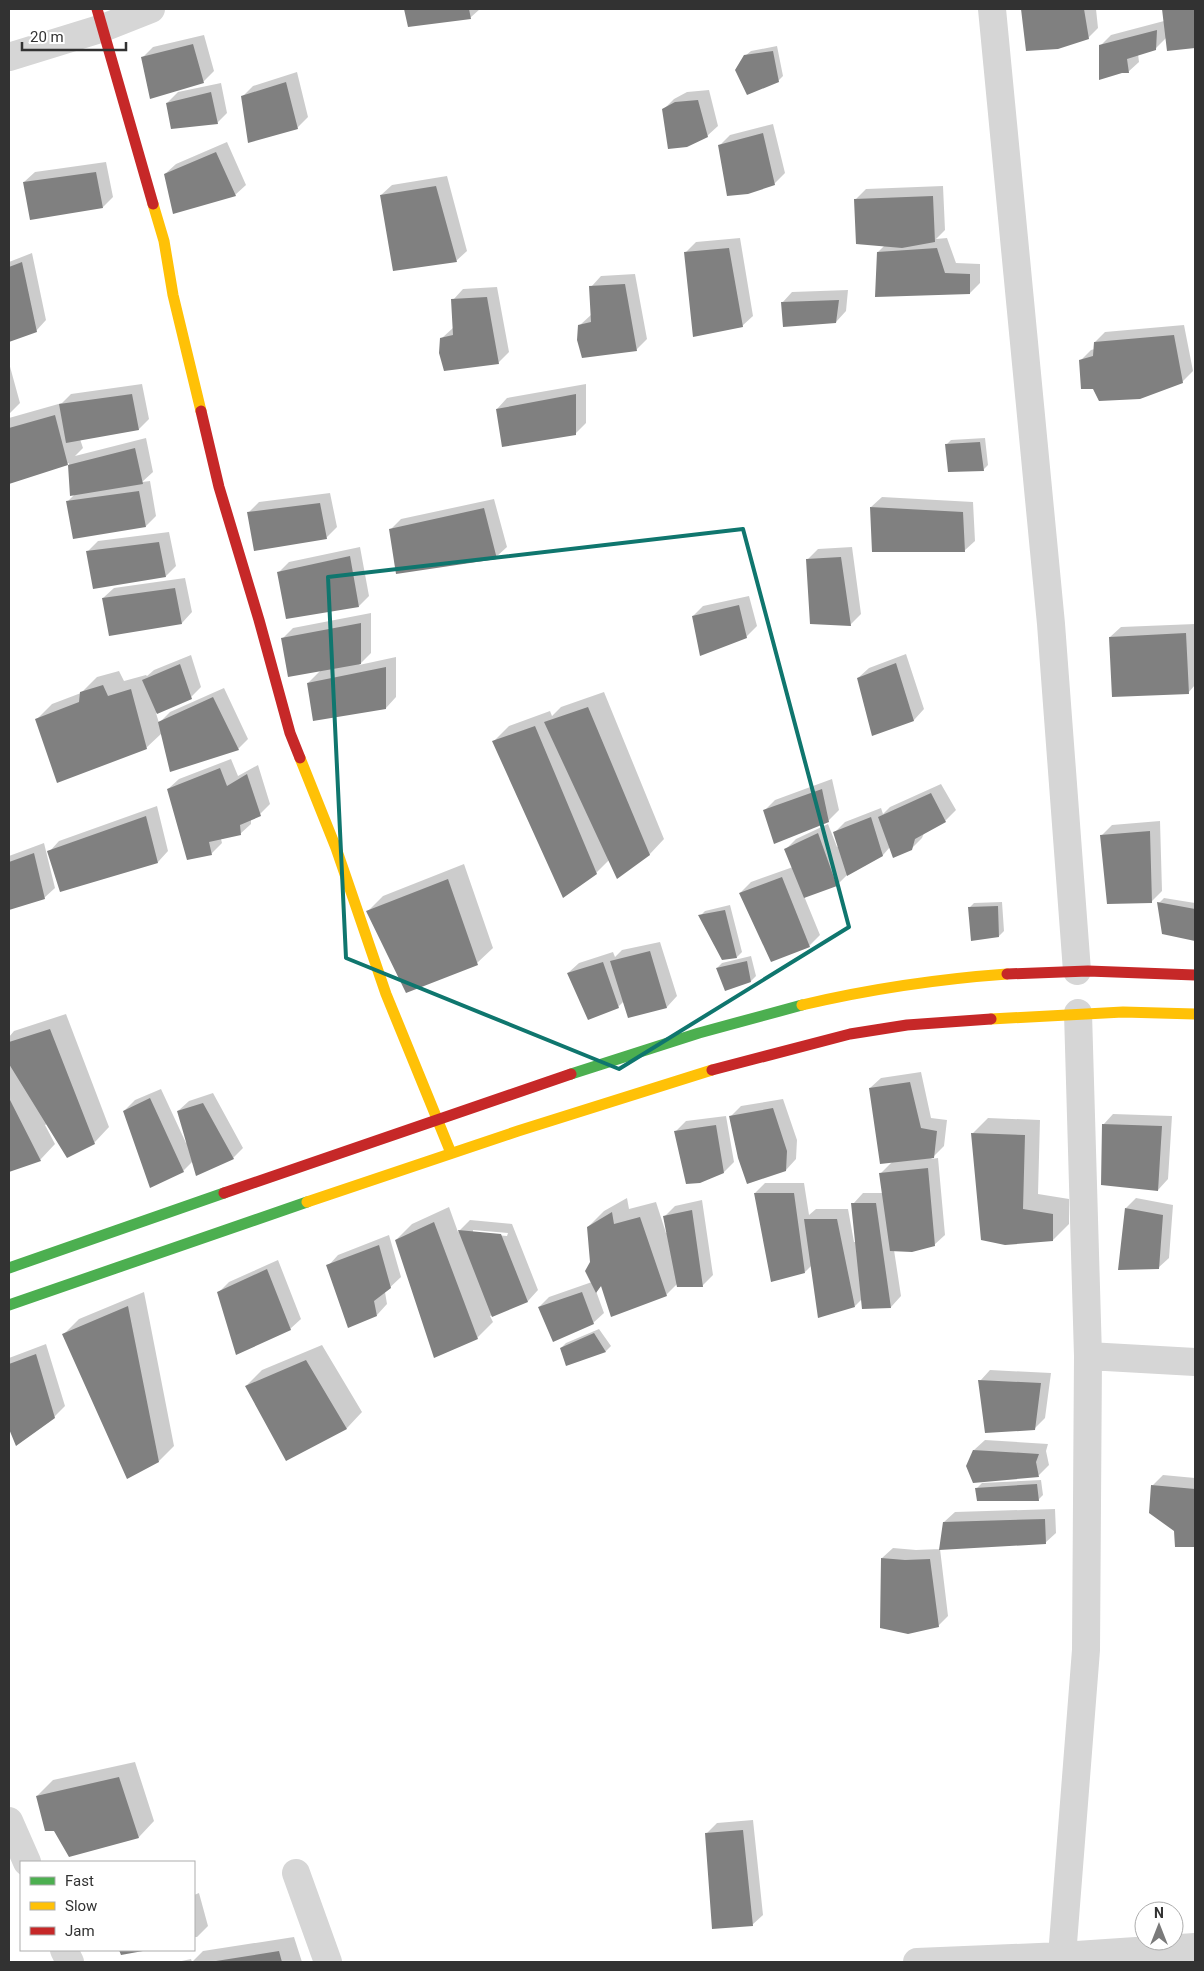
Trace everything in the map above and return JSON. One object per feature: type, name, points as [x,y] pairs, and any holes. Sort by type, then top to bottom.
[{"type":"main road","points":[[100,18],[164,241],[173,296],[219,487],[260,620],[290,733],[336,848],[386,994],[451,1153]]},
{"type":"main road","points":[[9,1268],[437,1119],[645,1050],[766,1014],[871,991],[968,978],[1077,971],[1195,975]]},
{"type":"main road","points":[[9,1305],[451,1153],[671,1082],[756,1057],[853,1034],[942,1022],[1078,1013],[1161,1011],[1195,1014]]},
{"type":"street","points":[[9,57],[100,18],[151,9]]},
{"type":"street","points":[[992,9],[1051,624],[1077,971]]},
{"type":"street","points":[[1062,1956],[1086,1650],[1088,1356],[1078,1013]]},
{"type":"street","points":[[1088,1356],[1195,1362]]},
{"type":"street","points":[[9,1821],[26,1861]]},
{"type":"street","points":[[296,1873],[328,1962]]},
{"type":"street","points":[[917,1962],[1062,1956],[1195,1947]]},
{"type":"highlighted area","points":[[743,529],[849,927],[619,1069],[346,958],[328,577]]},
{"type":"building","points":[[404,9],[469,9],[471,19],[408,27]]},
{"type":"building","points":[[1021,9],[1084,9],[1089,39],[1058,49],[1026,51]]},
{"type":"building","points":[[1162,9],[1195,9],[1195,48],[1167,51]]},
{"type":"building","points":[[1157,30],[1156,50],[1127,59],[1129,73],[1122,73],[1099,80],[1099,45]]},
{"type":"building","points":[[193,44],[204,83],[150,99],[141,57]]},
{"type":"building","points":[[773,51],[779,82],[747,95],[735,70],[744,55]]},
{"type":"building","points":[[286,82],[298,129],[248,143],[241,96]]},
{"type":"building","points":[[211,92],[218,124],[171,129],[166,103]]},
{"type":"building","points":[[698,100],[708,137],[687,147],[668,149],[662,109],[675,102]]},
{"type":"building","points":[[763,133],[775,185],[748,194],[727,196],[718,145]]},
{"type":"building","points":[[216,152],[236,196],[173,214],[164,174]]},
{"type":"building","points":[[96,172],[103,208],[30,220],[23,182]]},
{"type":"building","points":[[436,186],[457,262],[393,271],[380,195]]},
{"type":"building","points":[[933,196],[935,242],[902,248],[856,244],[854,199]]},
{"type":"building","points":[[729,248],[743,327],[693,337],[684,252]]},
{"type":"building","points":[[937,248],[945,273],[970,274],[970,294],[875,297],[877,252]]},
{"type":"building","points":[[22,262],[37,332],[9,342],[9,267]]},
{"type":"building","points":[[625,284],[637,351],[582,358],[577,340],[578,325],[591,322],[589,286]]},
{"type":"building","points":[[487,297],[499,364],[444,371],[439,353],[440,338],[453,335],[451,299]]},
{"type":"building","points":[[839,300],[836,323],[783,327],[781,302]]},
{"type":"building","points":[[1174,335],[1183,383],[1140,399],[1099,401],[1093,389],[1081,389],[1079,360],[1093,356],[1094,342]]},
{"type":"building","points":[[132,394],[139,430],[66,443],[59,404]]},
{"type":"building","points":[[576,394],[576,435],[502,447],[496,409]]},
{"type":"building","points":[[55,415],[68,465],[9,484],[9,428]]},
{"type":"building","points":[[980,442],[984,471],[948,472],[945,444]]},
{"type":"building","points":[[135,448],[143,484],[70,496],[68,465]]},
{"type":"building","points":[[139,491],[146,527],[73,539],[66,501]]},
{"type":"building","points":[[320,503],[327,539],[254,551],[247,512]]},
{"type":"building","points":[[870,507],[963,512],[965,552],[872,552]]},
{"type":"building","points":[[484,508],[497,559],[396,574],[389,529]]},
{"type":"building","points":[[159,542],[166,577],[93,589],[86,551]]},
{"type":"building","points":[[350,556],[359,607],[286,619],[277,572]]},
{"type":"building","points":[[841,557],[851,626],[810,624],[806,559]]},
{"type":"building","points":[[175,588],[182,624],[109,636],[102,598]]},
{"type":"building","points":[[739,605],[747,638],[700,656],[692,616]]},
{"type":"building","points":[[361,623],[361,664],[288,677],[281,638]]},
{"type":"building","points":[[1186,633],[1189,694],[1112,697],[1109,637]]},
{"type":"building","points":[[896,663],[914,721],[872,736],[857,678]]},
{"type":"building","points":[[180,664],[192,699],[157,714],[142,680]]},
{"type":"building","points":[[386,667],[386,709],[313,721],[307,683]]},
{"type":"building","points":[[103,685],[108,696],[131,689],[147,749],[57,783],[35,719],[79,702],[80,692]]},
{"type":"building","points":[[213,697],[239,750],[170,772],[158,722]]},
{"type":"building","points":[[588,707],[650,855],[617,879],[544,722]]},
{"type":"building","points":[[535,726],[597,874],[563,898],[492,741]]},
{"type":"building","points":[[220,768],[227,786],[247,774],[261,816],[240,825],[241,835],[209,842],[212,855],[187,860],[167,789]]},
{"type":"building","points":[[822,789],[829,822],[774,844],[763,810]]},
{"type":"building","points":[[931,793],[946,822],[915,839],[912,850],[893,858],[878,817]]},
{"type":"building","points":[[146,816],[158,863],[60,892],[47,851]]},
{"type":"building","points":[[871,817],[883,856],[847,876],[833,832]]},
{"type":"building","points":[[1150,831],[1152,903],[1107,904],[1100,835]]},
{"type":"building","points":[[818,833],[837,886],[804,898],[784,849]]},
{"type":"building","points":[[34,853],[45,899],[9,910],[9,862]]},
{"type":"building","points":[[782,877],[810,947],[771,962],[739,893]]},
{"type":"building","points":[[448,879],[478,965],[406,993],[366,911]]},
{"type":"building","points":[[1157,902],[1195,909],[1195,941],[1162,934]]},
{"type":"building","points":[[998,906],[999,937],[971,941],[968,907]]},
{"type":"building","points":[[725,910],[737,958],[722,960],[698,915]]},
{"type":"building","points":[[650,951],[667,1008],[628,1018],[610,961]]},
{"type":"building","points":[[747,961],[751,982],[725,991],[716,968]]},
{"type":"building","points":[[603,962],[619,1008],[588,1020],[567,973]]},
{"type":"building","points":[[50,1029],[95,1144],[67,1158],[9,1064],[9,1042]]},
{"type":"building","points":[[910,1082],[921,1128],[937,1131],[934,1158],[880,1164],[869,1088]]},
{"type":"building","points":[[9,1098],[41,1161],[9,1172]]},
{"type":"building","points":[[150,1098],[184,1172],[150,1188],[123,1111]]},
{"type":"building","points":[[203,1103],[234,1159],[196,1176],[177,1111]]},
{"type":"building","points":[[773,1108],[787,1151],[786,1171],[747,1184],[738,1158],[729,1116]]},
{"type":"building","points":[[1102,1124],[1162,1126],[1158,1191],[1101,1185]]},
{"type":"building","points":[[716,1125],[724,1173],[700,1183],[686,1184],[674,1131]]},
{"type":"building","points":[[971,1133],[1025,1135],[1023,1209],[1053,1214],[1053,1241],[1005,1245],[981,1240]]},
{"type":"building","points":[[928,1168],[935,1246],[912,1252],[890,1251],[879,1173]]},
{"type":"building","points":[[754,1193],[794,1193],[805,1273],[771,1282]]},
{"type":"building","points":[[851,1203],[876,1203],[891,1308],[862,1309]]},
{"type":"building","points":[[1125,1208],[1163,1215],[1159,1269],[1118,1270]]},
{"type":"building","points":[[692,1210],[703,1287],[677,1287],[663,1216]]},
{"type":"building","points":[[612,1212],[614,1224],[640,1217],[667,1296],[611,1317],[601,1286],[596,1293],[585,1271],[590,1262],[587,1227]]},
{"type":"building","points":[[804,1219],[837,1219],[855,1307],[818,1318]]},
{"type":"building","points":[[434,1222],[478,1339],[434,1358],[395,1240]]},
{"type":"building","points":[[458,1230],[501,1234],[528,1302],[492,1317]]},
{"type":"building","points":[[379,1245],[391,1288],[374,1301],[377,1316],[348,1328],[326,1265]]},
{"type":"building","points":[[267,1269],[291,1330],[236,1355],[217,1292]]},
{"type":"building","points":[[582,1292],[594,1324],[553,1342],[538,1307]]},
{"type":"building","points":[[128,1306],[159,1462],[127,1479],[62,1334]]},
{"type":"building","points":[[594,1333],[606,1352],[566,1366],[560,1348]]},
{"type":"building","points":[[36,1354],[55,1418],[16,1446],[9,1429],[9,1364]]},
{"type":"building","points":[[306,1360],[347,1429],[286,1461],[245,1386]]},
{"type":"building","points":[[978,1380],[1041,1383],[1035,1430],[985,1433]]},
{"type":"building","points":[[973,1450],[1039,1454],[1036,1462],[1039,1477],[973,1483],[966,1466]]},
{"type":"building","points":[[1037,1484],[1039,1501],[977,1501],[975,1488]]},
{"type":"building","points":[[1151,1485],[1195,1489],[1195,1547],[1175,1547],[1174,1531],[1149,1513]]},
{"type":"building","points":[[1045,1519],[1046,1544],[939,1550],[943,1522]]},
{"type":"building","points":[[881,1558],[905,1560],[930,1559],[939,1627],[908,1634],[880,1628]]},
{"type":"building","points":[[119,1777],[139,1838],[69,1857],[54,1831],[45,1831],[36,1796]]},
{"type":"building","points":[[743,1830],[753,1926],[712,1929],[705,1833]]},
{"type":"building","points":[[119,1951],[143,1951],[121,1955]]},
{"type":"building","points":[[279,1951],[282,1962],[216,1962],[216,1961]]},
{"type":"traffic: fast","points":[[571,1074],[699,1033],[802,1005]]},
{"type":"traffic: fast","points":[[9,1268],[224,1193]]},
{"type":"traffic: fast","points":[[9,1305],[307,1202]]},
{"type":"traffic: slow","points":[[153,204],[164,241],[173,295],[201,411]]},
{"type":"traffic: slow","points":[[300,758],[336,848],[386,994],[451,1153]]},
{"type":"traffic: slow","points":[[802,1005],[904,985],[1007,974]]},
{"type":"traffic: slow","points":[[991,1019],[1123,1012],[1195,1014]]},
{"type":"traffic: slow","points":[[307,1202],[518,1131],[712,1070]]},
{"type":"traffic: jam","points":[[97,9],[153,204]]},
{"type":"traffic: jam","points":[[201,411],[219,487],[259,620],[290,733],[300,758]]},
{"type":"traffic: jam","points":[[1007,974],[1088,971],[1195,975]]},
{"type":"traffic: jam","points":[[712,1070],[850,1034],[907,1025],[991,1019]]},
{"type":"traffic: jam","points":[[224,1193],[571,1074]]}]
